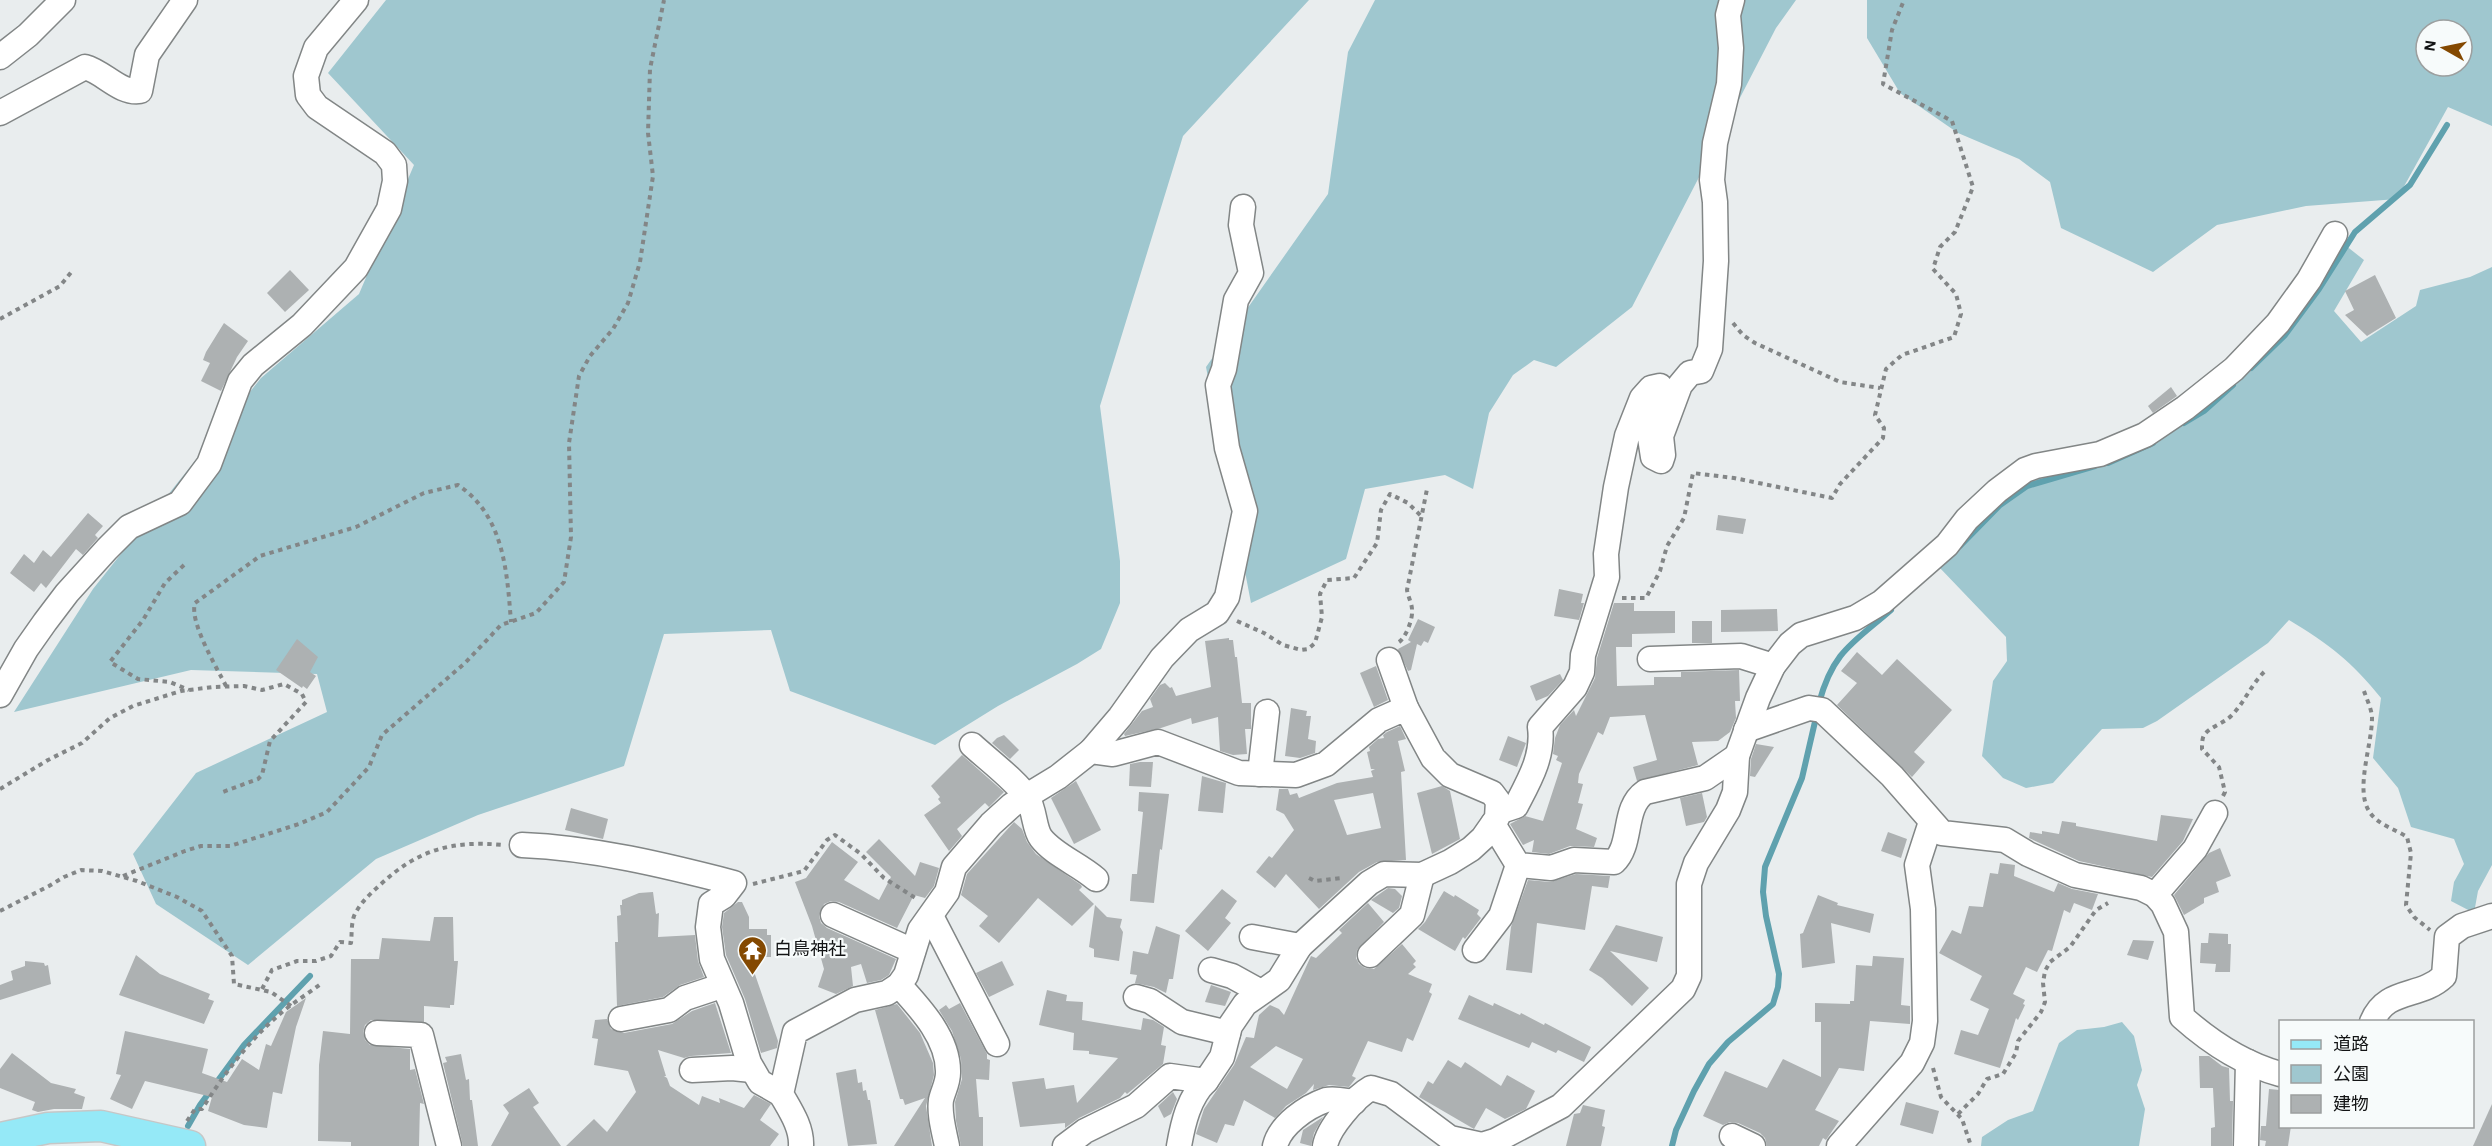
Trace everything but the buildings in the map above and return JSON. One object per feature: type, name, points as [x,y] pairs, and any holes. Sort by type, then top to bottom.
[{"type":"main road","points":[[0,1138],[48,1128],[101,1126],[172,1144]]},
{"type":"street","points":[[0,57],[63,0]]},
{"type":"street","points":[[0,113],[86,67],[103,74],[120,87],[133,92],[140,91],[147,55],[185,0]]},
{"type":"street","points":[[0,695],[26,649],[45,622],[67,593],[107,549],[129,527],[180,503],[209,464],[240,381],[253,365],[302,325],[356,268],[389,209],[395,181],[394,165],[385,153],[317,107],[308,95],[306,76],[316,48],[356,0]]},
{"type":"street","points":[[1179,1146],[1191,1102],[1197,1090],[1222,1057],[1230,1026],[1245,1004],[1279,980],[1300,946],[1369,884],[1384,874],[1422,875],[1471,849],[1496,818],[1516,806],[1535,769],[1542,738],[1540,727],[1579,680],[1583,655],[1607,577],[1606,554],[1616,487],[1627,436],[1642,398],[1652,388],[1660,386],[1661,391],[1650,431],[1653,457],[1662,461],[1661,436],[1680,385],[1690,374],[1701,370],[1710,349],[1716,261],[1715,202],[1712,180],[1715,143],[1729,84],[1731,48],[1728,15],[1732,0]]},
{"type":"street","points":[[781,1094],[795,1032],[855,1000],[887,993],[899,985],[906,975],[920,930],[947,892],[954,867],[991,824],[1012,805],[1058,777],[1091,751],[1120,717],[1162,658],[1189,630],[1213,617],[1227,597],[1245,511],[1227,448],[1218,385],[1224,369],[1236,300],[1251,273],[1241,225],[1243,207]]},
{"type":"street","points":[[1325,1146],[1328,1133],[1354,1102],[1371,1088],[1391,1094],[1450,1138],[1468,1144],[1482,1145],[1496,1141],[1561,1106],[1683,989],[1689,976],[1689,884],[1696,863],[1732,801],[1735,792],[1737,756],[1746,730],[1773,666],[1790,644],[1801,635],[1855,618],[1882,602],[1947,545],[1967,519],[1997,491],[2025,470],[2044,464],[2100,454],[2145,435],[2185,408],[2234,369],[2278,323],[2309,280],[2335,234]]},
{"type":"street","points":[[1650,659],[1741,656],[1773,666]]},
{"type":"street","points":[[1389,660],[1406,708],[1433,758],[1450,775],[1492,793],[1498,801],[1496,818],[1518,865],[1501,916],[1475,950]]},
{"type":"street","points":[[1091,751],[1113,754],[1158,742],[1239,773],[1296,775],[1316,769],[1342,752],[1379,720],[1406,708]]},
{"type":"street","points":[[1746,730],[1815,709],[1892,776],[1942,833],[2005,840],[2028,854],[2075,875],[2144,890],[2163,904],[2176,932],[2182,1017],[2203,1035],[2248,1062],[2279,1074]]},
{"type":"street","points":[[1260,774],[1267,712]]},
{"type":"street","points":[[972,745],[1027,796],[1035,812],[1039,836],[1096,879]]},
{"type":"street","points":[[1518,865],[1551,868],[1574,860],[1614,862],[1623,849],[1628,824],[1640,795],[1705,778],[1737,756]]},
{"type":"street","points":[[2144,890],[2195,849],[2215,813]]},
{"type":"street","points":[[1839,1146],[1912,1063],[1922,1043],[1925,1022],[1923,909],[1917,865],[1931,822]]},
{"type":"street","points":[[522,845],[554,846],[657,862],[734,883],[724,896],[711,904],[708,927],[712,958],[730,1003],[752,1070],[760,1082],[781,1094],[796,1119],[801,1146]]},
{"type":"street","points":[[1370,955],[1412,915],[1422,875]]},
{"type":"street","points":[[934,913],[997,1044]]},
{"type":"street","points":[[832,915],[914,951]]},
{"type":"street","points":[[2373,1020],[2387,1001],[2434,985],[2444,976],[2447,936],[2462,926],[2492,916]]},
{"type":"street","points":[[1252,937],[1300,946]]},
{"type":"street","points":[[1210,970],[1232,976],[1261,992]]},
{"type":"street","points":[[899,985],[934,1028],[945,1054],[948,1071],[941,1099],[941,1115],[947,1146]]},
{"type":"street","points":[[621,1019],[669,1010],[685,998],[722,986]]},
{"type":"street","points":[[1136,997],[1150,1000],[1182,1022],[1228,1033]]},
{"type":"street","points":[[377,1033],[422,1035],[449,1146]]},
{"type":"street","points":[[2246,1146],[2248,1062]]},
{"type":"street","points":[[692,1070],[732,1068],[752,1070]]},
{"type":"street","points":[[1065,1146],[1085,1131],[1136,1106],[1170,1076],[1206,1081]]},
{"type":"street","points":[[1275,1146],[1277,1137],[1285,1127],[1313,1107],[1327,1100],[1354,1102]]},
{"type":"path","points":[[123,876],[185,851],[201,846],[230,846],[299,824],[327,812],[369,767],[382,735],[465,663],[501,625],[536,613],[564,582],[571,537],[569,443],[579,376],[590,356],[613,329],[628,303],[640,262],[653,176],[648,133],[651,69],[664,0]]},
{"type":"path","points":[[1603,591],[1620,598],[1646,598],[1660,572],[1667,546],[1684,518],[1693,473],[1734,478],[1832,498],[1840,484],[1883,438],[1884,428],[1875,415],[1886,369],[1902,355],[1954,337],[1961,314],[1956,294],[1933,269],[1940,247],[1955,232],[1973,187],[1952,121],[1883,84],[1892,30],[1904,0]]},
{"type":"path","points":[[0,319],[60,286],[73,270]]},
{"type":"path","points":[[1713,302],[1743,335],[1755,343],[1840,382],[1880,387]]},
{"type":"path","points":[[226,686],[196,621],[195,603],[260,556],[356,527],[430,491],[458,485],[482,506],[500,539],[508,574],[511,622]]},
{"type":"path","points":[[1389,660],[1390,647],[1403,640],[1413,609],[1408,600],[1407,590],[1427,489]]},
{"type":"path","points":[[1213,617],[1246,624],[1283,645],[1301,650],[1308,649],[1315,644],[1322,617],[1320,594],[1327,580],[1354,578],[1377,543],[1381,510],[1390,494],[1408,502],[1421,516]]},
{"type":"path","points":[[184,565],[165,583],[143,620],[110,662],[138,679],[170,682],[181,685],[189,691]]},
{"type":"path","points":[[2215,813],[2225,792],[2219,767],[2202,749],[2203,737],[2210,729],[2229,718],[2241,705],[2252,684],[2265,671]]},
{"type":"path","points":[[0,789],[60,753],[82,743],[110,718],[133,706],[189,691],[226,686],[262,690],[284,684],[302,694],[306,702],[270,741],[262,775],[244,785],[220,793]]},
{"type":"path","points":[[2364,691],[2372,716],[2370,750],[2363,787],[2368,811],[2381,824],[2407,837],[2411,854],[2406,905],[2414,917],[2429,930],[2447,936]]},
{"type":"path","points":[[734,883],[756,884],[804,871],[827,840],[835,836],[861,854],[884,878],[934,913]]},
{"type":"path","points":[[262,989],[272,970],[297,961],[322,960],[331,957],[340,942],[351,943],[353,919],[358,907],[407,862],[434,849],[452,846],[484,844],[518,848],[522,845]]},
{"type":"path","points":[[0,911],[81,870],[102,871],[123,876],[177,897],[202,911],[232,956],[234,984],[276,994],[291,1006]]},
{"type":"path","points":[[1958,1114],[1978,1094],[1987,1079],[2003,1074],[2010,1064],[2018,1041],[2041,1012],[2045,1002],[2043,983],[2045,970],[2050,962],[2070,947],[2096,910],[2144,890]]},
{"type":"path","points":[[199,1109],[238,1057],[267,1027],[322,983]]},
{"type":"path","points":[[1922,1043],[1941,1097],[1958,1114],[1971,1140],[1971,1146]]},
{"type":"green space","points":[[386,0],[1309,0],[1183,136],[1100,406],[1120,561],[1120,603],[1101,649],[998,706],[935,745],[790,691],[771,630],[664,634],[624,766],[478,815],[376,859],[248,965],[156,904],[133,854],[196,773],[327,712],[317,674],[191,670],[14,712],[93,589],[261,378],[359,294],[414,165],[328,73]]},
{"type":"green space","points":[[1375,0],[1796,0],[1776,28],[1632,307],[1556,367],[1534,360],[1513,375],[1489,413],[1473,489],[1445,475],[1365,489],[1346,559],[1251,603],[1206,367],[1328,194],[1348,52]]},
{"type":"green space","points":[[1867,0],[2492,0],[2492,126],[2448,107],[2397,199],[2306,206],[2217,225],[2153,272],[2061,228],[2050,182],[2019,159],[1958,133],[1900,93],[1867,38]]},
{"type":"green space","points":[[2345,245],[2364,260],[2334,311],[2361,342],[2416,306],[2420,290],[2470,277],[2492,267],[2492,865],[2478,891],[2474,913],[2451,901],[2454,882],[2464,864],[2454,839],[2411,827],[2398,788],[2373,758],[2381,698],[2350,664],[2303,629],[2289,620],[2268,643],[2157,721],[2143,728],[2102,729],[2053,783],[2026,788],[2003,778],[1982,756],[1993,681],[2007,661],[2006,637],[1939,567],[1985,513],[2016,485],[2042,475],[2092,465],[2277,339]]},
{"type":"green space","points":[[2122,1022],[2134,1036],[2142,1070],[2137,1085],[2145,1109],[2139,1146],[1981,1146],[1982,1137],[2008,1120],[2033,1111],[2059,1043],[2077,1030]]},
{"type":"waterway","points":[[2251,368],[2285,335],[2319,289],[2355,232],[2410,185],[2447,125]]},
{"type":"waterway","points":[[2184,423],[2204,411],[2233,385]]},
{"type":"waterway","points":[[2108,463],[2153,443]]},
{"type":"waterway","points":[[1960,546],[2000,505],[2027,486],[2095,466]]},
{"type":"waterway","points":[[1819,703],[1838,659],[1855,640],[1891,610]]},
{"type":"waterway","points":[[1672,1146],[1676,1130],[1709,1064],[1728,1042],[1773,1004],[1779,974],[1766,916],[1763,892],[1765,867],[1802,778],[1817,713]]},
{"type":"waterway","points":[[188,1126],[200,1105],[244,1045],[310,976]]},
{"type":"place","name":"白鳥神社","points":[[753,976]]}]
